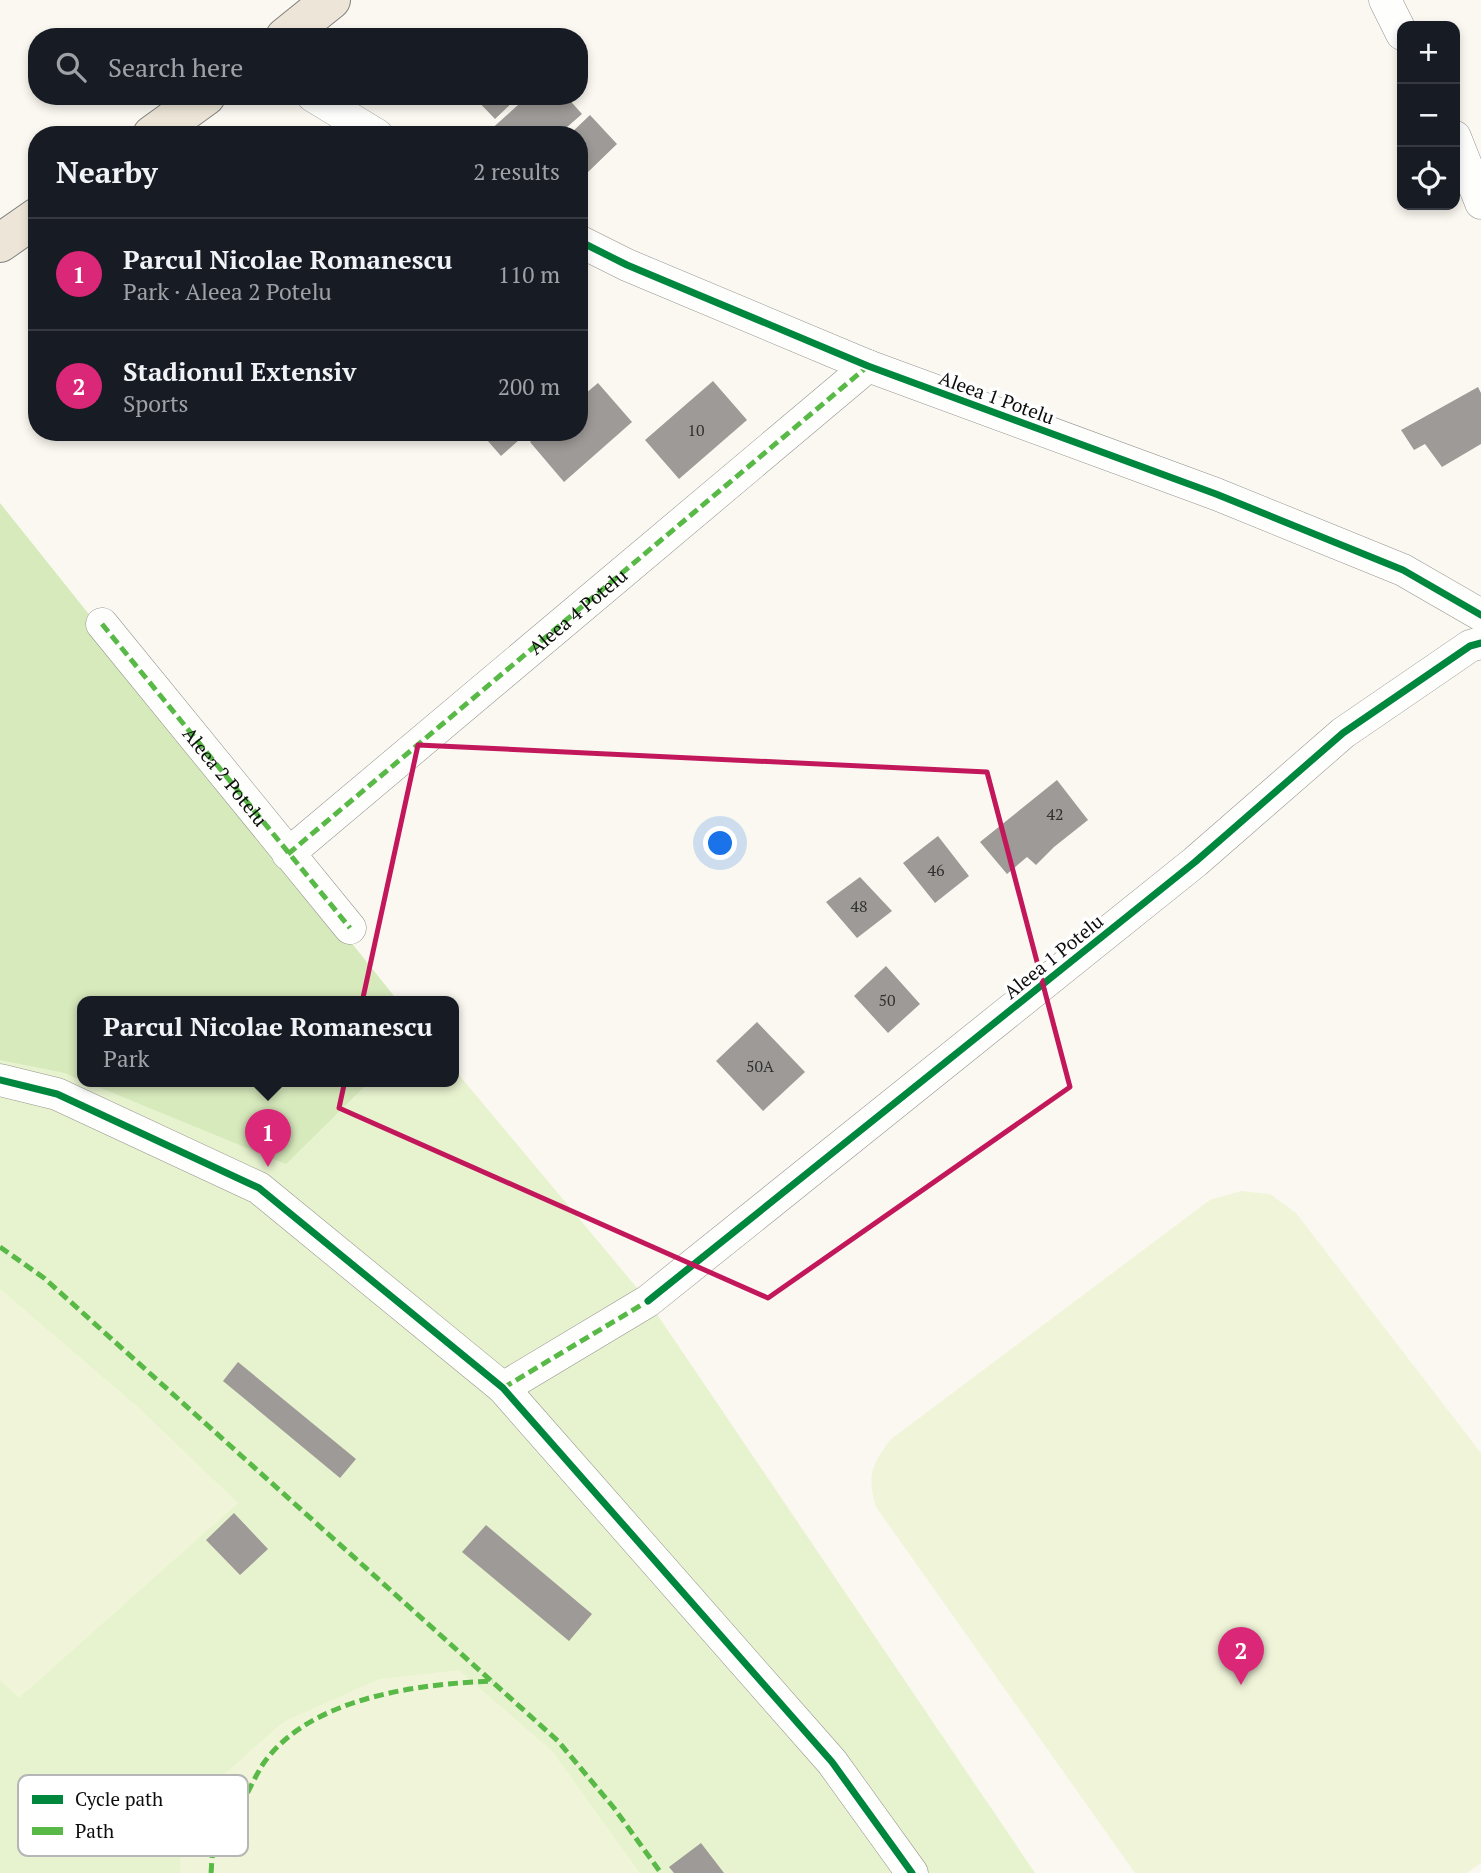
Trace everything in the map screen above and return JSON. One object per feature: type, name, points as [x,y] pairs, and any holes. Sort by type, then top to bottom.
[{"type":"main road","points":[[296,28],[331,0]]},
{"type":"main road","points":[[164,126],[194,105]]},
{"type":"main road","points":[[0,243],[28,223]]},
{"type":"street","points":[[1385,0],[1397,24]]},
{"type":"street","points":[[328,105],[362,126]]},
{"type":"street","points":[[1459,147],[1481,203]]},
{"type":"street","name":"Aleea 1 Potelu","points":[[588,246],[868,366],[1216,494],[1403,570],[1481,615]]},
{"type":"street","name":"Aleea 4 Potelu","points":[[288,854],[868,366]]},
{"type":"street","name":"Aleea 2 Potelu","points":[[102,624],[350,928]]},
{"type":"street","name":"Aleea 1 Potelu","points":[[503,1388],[648,1301],[1195,862],[1343,733],[1470,646],[1481,643]]},
{"type":"street","points":[[0,1080],[57,1094],[258,1188],[503,1388],[832,1762],[912,1873]]},
{"type":"highlighted area","points":[[418,745],[987,772],[1070,1087],[768,1298],[339,1108]]},
{"type":"green space","points":[[0,503],[394,996],[77,996],[77,1079],[65,1073],[0,1060]]},
{"type":"green space","points":[[0,505],[81,996],[77,996],[77,1087],[459,1087],[459,1075],[648,1301],[1035,1873],[0,1873]]},
{"type":"green space","points":[[99,1087],[364,1087],[286,1164]]},
{"type":"green space","points":[[1241,1191],[1270,1194],[1296,1213],[1481,1453],[1481,1863],[1467,1873],[1135,1873],[876,1507],[872,1471],[890,1440],[1210,1200]]},
{"type":"green space","points":[[0,1289],[139,1408],[238,1503],[19,1698],[0,1680]]},
{"type":"green space","points":[[459,1670],[552,1751],[640,1873],[180,1873],[181,1856],[248,1856],[248,1775],[223,1775],[283,1722],[379,1679]]},
{"type":"building","points":[[482,105],[510,105],[495,119]]},
{"type":"building","points":[[518,105],[574,105],[582,114],[568,126],[495,126]]},
{"type":"building","points":[[590,115],[617,144],[588,172],[588,126],[578,126]]},
{"type":"building","points":[[713,381],[747,420],[679,479],[645,440]]},
{"type":"building","points":[[598,383],[632,422],[564,482],[530,442],[588,441],[588,391]]},
{"type":"building","points":[[1478,387],[1481,393],[1481,444],[1442,467],[1425,444],[1414,450],[1401,430]]},
{"type":"building","points":[[488,441],[518,441],[501,456]]},
{"type":"building","points":[[1057,780],[1088,820],[1036,865],[1027,857],[1007,874],[980,842]]},
{"type":"building","points":[[938,836],[969,876],[935,903],[903,863]]},
{"type":"building","points":[[860,877],[892,911],[857,938],[826,902]]},
{"type":"building","points":[[886,966],[920,1004],[888,1033],[854,996]]},
{"type":"building","points":[[757,1022],[805,1072],[763,1111],[716,1061]]},
{"type":"building","points":[[238,1362],[356,1459],[340,1478],[223,1381]]},
{"type":"building","points":[[234,1513],[268,1549],[240,1575],[206,1540]]},
{"type":"building","points":[[486,1525],[592,1614],[569,1641],[462,1552]]},
{"type":"building","points":[[701,1843],[724,1873],[674,1873],[669,1867]]},
{"type":"marked path","points":[[288,854],[868,366]]},
{"type":"marked path","points":[[102,624],[350,928]]},
{"type":"marked path","points":[[0,1247],[44,1278],[558,1741],[614,1808],[661,1873]]},
{"type":"marked path","points":[[503,1388],[648,1301]]},
{"type":"marked path","points":[[248,1791],[263,1764],[283,1741],[308,1723],[337,1709],[400,1691],[493,1681]]},
{"type":"marked path","points":[[211,1873],[213,1856]]},
{"type":"cycle path","points":[[588,246],[627,265],[868,366],[1216,494],[1403,570],[1481,615]]},
{"type":"cycle path","points":[[648,1301],[1195,862],[1343,733],[1470,646],[1481,643]]},
{"type":"cycle path","points":[[0,1080],[57,1094],[259,1188],[503,1388],[832,1762],[912,1873]]},
{"type":"place","name":"Parcul Nicolae Romanescu","points":[[268,1167]]},
{"type":"place","name":"Stadionul Extensiv","points":[[1241,1685]]}]
